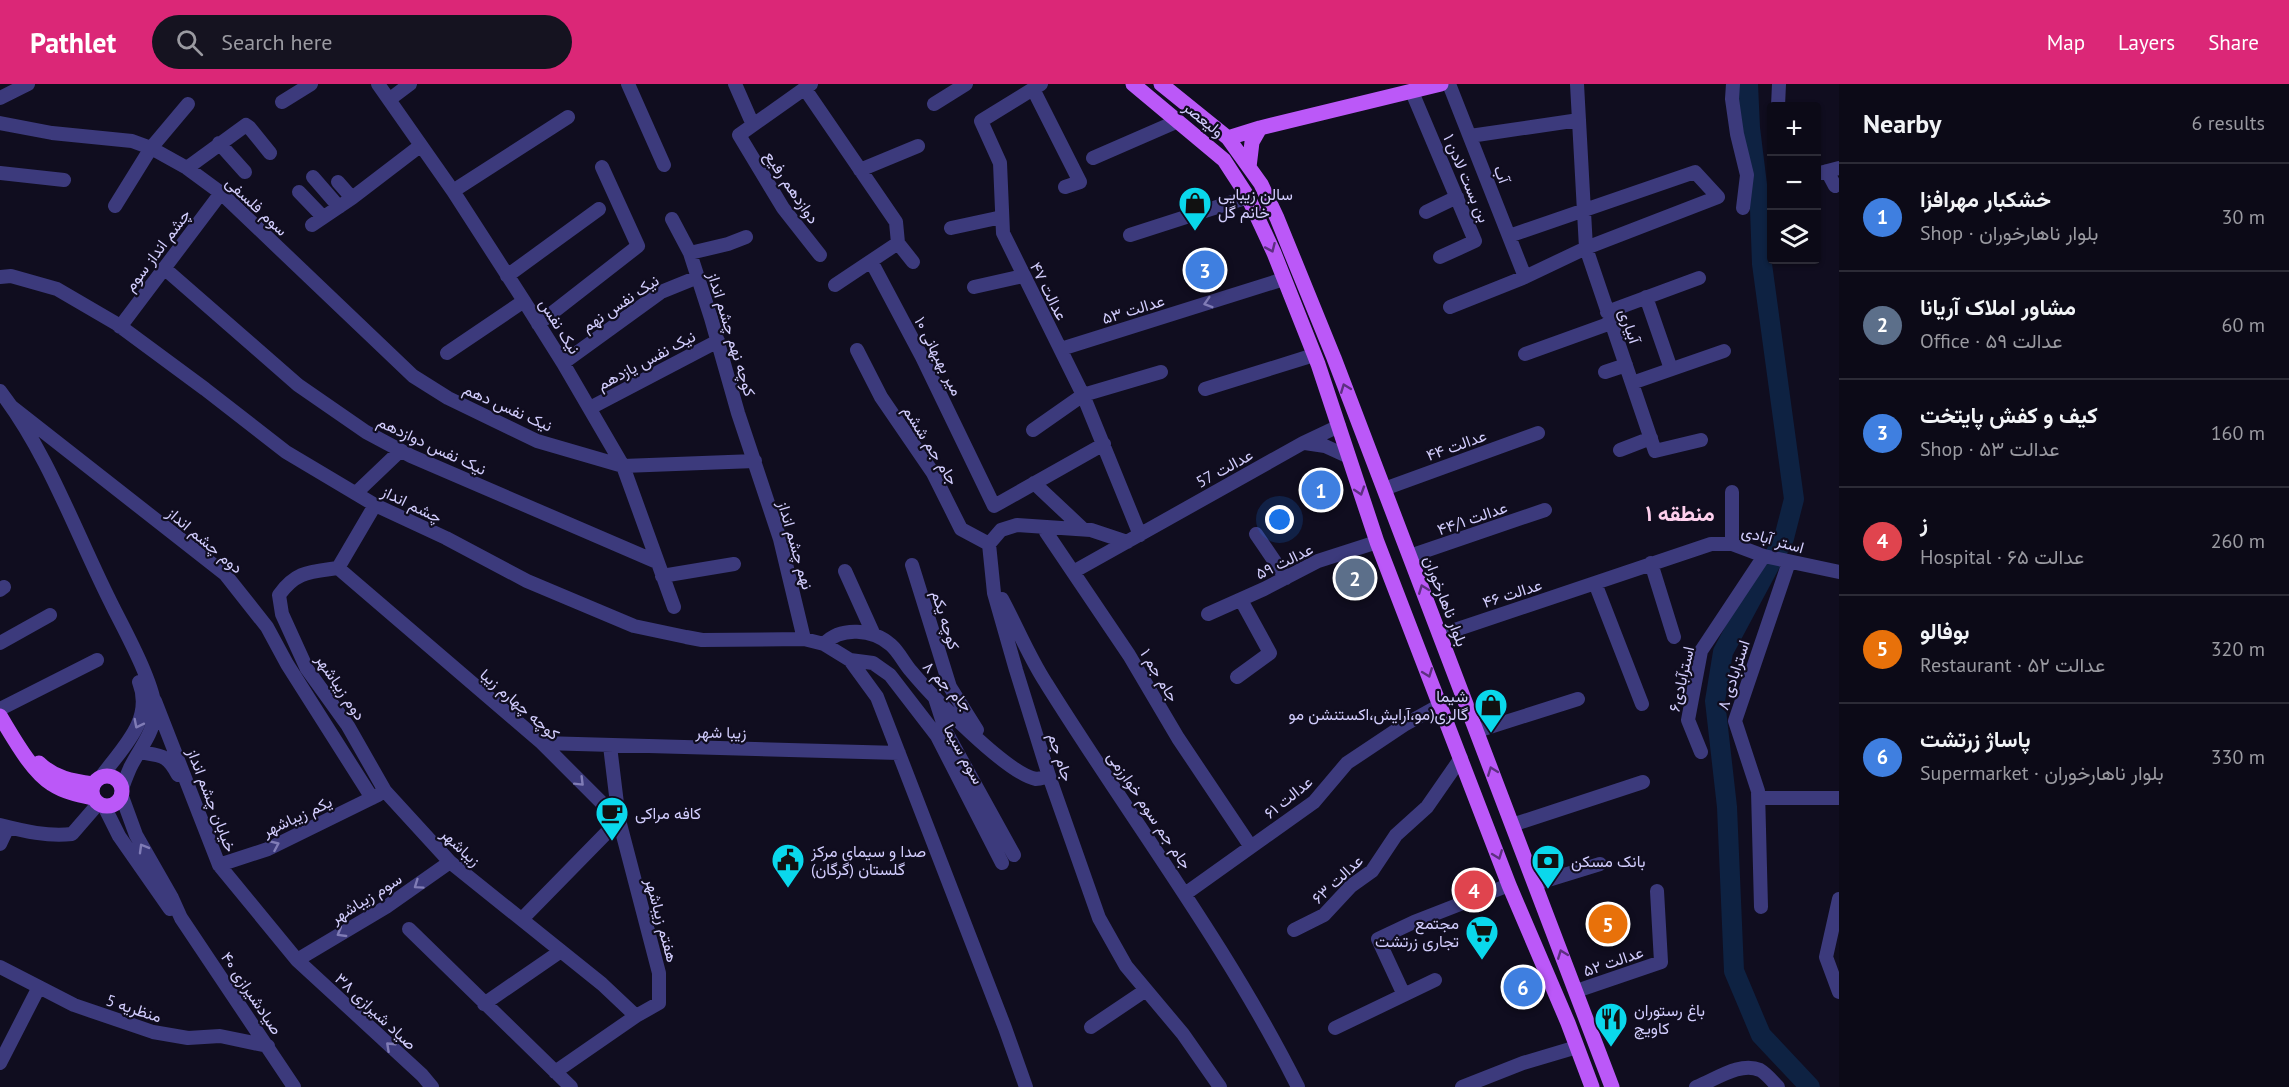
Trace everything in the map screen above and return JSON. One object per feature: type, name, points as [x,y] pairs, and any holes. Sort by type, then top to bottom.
[{"type":"main road","name":"ولیعصر","points":[[1133,84],[1224,160],[1248,197]]},
{"type":"main road","name":"ولیعصر","points":[[1163,84],[1228,138]]},
{"type":"main road","points":[[1228,138],[1440,84]]},
{"type":"main road","points":[[1249,167],[1252,142],[1260,128]]},
{"type":"main road","name":"بلوار ناهارخوران","points":[[1228,138],[1261,184],[1277,218],[1410,556],[1612,1087]]},
{"type":"main road","points":[[1248,197],[1314,355],[1377,542],[1509,885],[1568,1023],[1592,1087]]},
{"type":"main road","points":[[1339,426],[1357,419]]},
{"type":"main road","points":[[0,716],[38,772],[51,784],[71,793],[98,794],[116,803],[122,792],[117,780],[112,777],[98,794]]},
{"type":"main road","points":[[1568,1023],[1586,1017]]},
{"type":"street","points":[[0,98],[28,84]]},
{"type":"street","points":[[282,102],[311,84]]},
{"type":"street","name":"نیک نفس","points":[[378,84],[453,191],[524,301],[556,360],[590,408],[623,466],[674,607]]},
{"type":"street","points":[[390,99],[410,84]]},
{"type":"street","points":[[628,84],[664,165]]},
{"type":"street","points":[[735,84],[753,125],[808,86],[860,170],[896,222],[898,243],[913,262]]},
{"type":"street","points":[[934,104],[966,84]]},
{"type":"street","name":"آب","points":[[1449,84],[1525,277]]},
{"type":"street","name":"آبیاری","points":[[1577,84],[1586,248],[1653,445]]},
{"type":"street","points":[[1733,84],[1732,99],[1737,134],[1747,175],[1743,208]]},
{"type":"street","points":[[1778,102],[1779,84]]},
{"type":"street","points":[[1037,86],[1080,182],[1065,188]]},
{"type":"street","name":"عدالت ۴۷","points":[[1037,86],[981,121],[1000,163],[1003,233],[1083,395],[1140,535]]},
{"type":"street","name":"۱ بن بست لادن","points":[[1412,92],[1475,241],[1440,257]]},
{"type":"street","points":[[115,206],[151,148],[188,104]]},
{"type":"street","points":[[453,191],[568,117]]},
{"type":"street","points":[[1470,136],[1579,120]]},
{"type":"street","points":[[1093,158],[1178,121]]},
{"type":"street","name":"سوم فلسفی","points":[[0,123],[52,133],[132,141],[151,148],[187,168],[221,193],[413,375],[448,398]]},
{"type":"street","points":[[187,168],[246,125],[270,153]]},
{"type":"street","name":"دوازدهم رفیع","points":[[753,125],[740,135],[783,208],[820,255]]},
{"type":"street","points":[[219,143],[245,172]]},
{"type":"street","points":[[299,192],[317,221],[352,198],[420,146]]},
{"type":"street","points":[[860,170],[918,146]]},
{"type":"street","points":[[538,324],[638,246],[602,167]]},
{"type":"street","points":[[1828,171],[1835,186]]},
{"type":"street","points":[[1450,307],[1525,277],[1586,248],[1718,197],[1695,172],[1509,236]]},
{"type":"street","points":[[0,173],[64,180]]},
{"type":"street","points":[[313,177],[339,207]]},
{"type":"street","points":[[338,182],[352,198]]},
{"type":"street","name":"چشم انداز سوم","points":[[120,327],[221,193]]},
{"type":"street","points":[[1130,235],[1248,197]]},
{"type":"street","points":[[1426,212],[1457,197]]},
{"type":"street","points":[[507,276],[599,209]]},
{"type":"street","points":[[951,228],[1002,217]]},
{"type":"street","name":"کوچه نهم چشم انداز","points":[[672,219],[690,253],[738,413],[755,461]]},
{"type":"street","points":[[690,253],[746,237]]},
{"type":"street","points":[[835,285],[898,243]]},
{"type":"street","name":"۱۰ میر بهبهانی","points":[[871,261],[922,357],[993,506],[1034,483]]},
{"type":"street","name":"نیک نفس دوازدهم","points":[[164,268],[298,385],[366,432],[400,451],[657,562]]},
{"type":"street","name":"چشم انداز","points":[[0,278],[11,276],[57,290],[120,327],[206,389],[286,452],[375,505],[446,538],[527,581],[634,626],[702,640],[804,639],[824,644],[850,660]]},
{"type":"street","points":[[974,287],[1023,276]]},
{"type":"street","name":"نیک نفس نهم","points":[[556,360],[662,292],[698,277]]},
{"type":"street","points":[[1525,354],[1609,317],[1647,297],[1699,278]]},
{"type":"street","name":"عدالت ۵۳","points":[[1061,349],[1284,279]]},
{"type":"street","points":[[1647,297],[1671,369]]},
{"type":"street","points":[[447,353],[524,301]]},
{"type":"street","name":"نیک نفس یازدهم","points":[[590,408],[718,341]]},
{"type":"street","name":"جام جم ششم","points":[[857,350],[881,397],[933,473],[961,530],[989,544]]},
{"type":"street","points":[[1632,382],[1724,351]]},
{"type":"street","points":[[1205,389],[1314,355]]},
{"type":"street","points":[[1605,372],[1626,365]]},
{"type":"street","points":[[1033,430],[1083,395],[1161,372]]},
{"type":"street","points":[[0,392],[12,407],[51,476],[130,640],[155,701],[155,714],[130,768],[122,792]]},
{"type":"street","name":"نیک نفس دهم","points":[[448,398],[537,441],[623,466],[755,461]]},
{"type":"street","name":"دوم چشم انداز","points":[[12,407],[225,574],[267,627],[287,664],[372,798]]},
{"type":"street","name":"عدالت 57","points":[[1127,542],[1303,443],[1339,426]]},
{"type":"street","name":"۴۴ عدالت","points":[[1384,489],[1538,432]]},
{"type":"street","points":[[1620,450],[1701,440]]},
{"type":"street","points":[[1303,443],[1325,446],[1349,457]]},
{"type":"street","points":[[1083,529],[1034,483],[1104,444]]},
{"type":"street","points":[[356,493],[400,451]]},
{"type":"street","name":"نهم چشم انداز","points":[[755,461],[780,539],[804,639]]},
{"type":"street","points":[[1731,544],[1732,492]]},
{"type":"street","points":[[338,568],[375,505]]},
{"type":"street","name":"۴۴/۱ عدالت","points":[[1410,556],[1545,510]]},
{"type":"street","points":[[989,544],[1000,530],[1017,525],[1091,530],[1127,542]]},
{"type":"street","name":"۱ جام جم","points":[[1046,532],[1129,655],[1178,738],[1251,847]]},
{"type":"street","points":[[1256,534],[1286,578]]},
{"type":"street","points":[[1074,572],[1127,542]]},
{"type":"street","name":"عدالت ۵۹","points":[[1208,614],[1318,561],[1377,542]]},
{"type":"street","name":"جام جم","points":[[989,544],[994,594],[1049,776],[1099,918],[1126,966],[1183,1034],[1220,1087]]},
{"type":"street","name":"استر آبادی","points":[[1595,584],[1712,544],[1731,544],[1789,562],[1838,569]]},
{"type":"street","name":"استرآبادی۶","points":[[1701,752],[1688,720],[1701,651],[1764,556]]},
{"type":"street","name":"۸ استرابادی","points":[[1761,907],[1759,798],[1735,721],[1789,562]]},
{"type":"street","points":[[1651,563],[1674,637]]},
{"type":"street","points":[[662,576],[734,564]]},
{"type":"street","name":"کوچه یکم","points":[[912,565],[950,687],[988,747]]},
{"type":"street","name":"کوچه چهارم زیبا","points":[[338,568],[542,743],[619,820]]},
{"type":"street","name":"دوم زیباشهر","points":[[338,568],[305,572],[289,580],[279,595],[282,614],[307,669],[348,726],[385,791]]},
{"type":"street","points":[[824,644],[833,635],[850,632],[873,633],[845,571]]},
{"type":"street","name":"جام جم سوم خوارزمی","points":[[993,581],[1045,682],[1185,894],[1283,1056],[1299,1087]]},
{"type":"street","points":[[1595,584],[1642,704]]},
{"type":"street","name":"۴۶ عدالت","points":[[1440,635],[1595,584]]},
{"type":"street","points":[[1237,677],[1270,653],[1241,600]]},
{"type":"street","points":[[0,844],[4,826],[56,836],[72,834],[137,727],[143,712],[143,692],[122,643],[114,609]]},
{"type":"street","points":[[0,643],[50,615]]},
{"type":"street","name":"۸ جام جم","points":[[873,633],[892,645],[910,670],[934,696],[1015,770],[1036,779],[1049,776]]},
{"type":"street","points":[[0,709],[97,660]]},
{"type":"street","points":[[850,660],[877,697],[1026,1087]]},
{"type":"street","name":"سوم سیما","points":[[850,660],[873,663],[890,675],[937,736],[1008,859],[946,732],[934,696]]},
{"type":"street","points":[[1477,731],[1578,699]]},
{"type":"street","name":"خیابان چشم انداز","points":[[155,701],[219,865],[297,960]]},
{"type":"street","name":"عدالت ۶۱","points":[[1185,894],[1314,802],[1347,763],[1404,725],[1440,705]]},
{"type":"street","name":"زیبا شهر","points":[[542,743],[899,753]]},
{"type":"street","points":[[522,919],[619,820],[610,746]]},
{"type":"street","points":[[139,752],[170,760],[186,795],[196,806]]},
{"type":"street","name":"عدالت ۶۳","points":[[1294,930],[1324,915],[1351,886],[1372,871],[1396,835],[1427,807],[1461,758]]},
{"type":"street","points":[[1512,825],[1643,782]]},
{"type":"street","name":"یکم زیباشهر","points":[[219,865],[268,849],[385,791]]},
{"type":"street","name":"زیباشهر","points":[[385,791],[450,862],[602,984],[636,1016]]},
{"type":"street","name":"۴۰ صیادشیرازی","points":[[122,792],[136,835],[172,897],[181,918],[294,1087]]},
{"type":"street","name":"۴۰ صیادشیرازی","points":[[98,794],[119,836],[167,905],[181,918]]},
{"type":"street","points":[[1759,798],[1839,798]]},
{"type":"street","name":"هفتم زیباشهر","points":[[619,820],[659,973],[659,1003],[636,1016]]},
{"type":"street","name":"سوم زیباشهر","points":[[297,960],[386,907],[450,862]]},
{"type":"street","points":[[1535,884],[1600,864]]},
{"type":"street","points":[[1404,995],[1378,939],[1414,922],[1509,885]]},
{"type":"street","name":"عدالت ۵۲","points":[[1576,991],[1661,962],[1657,891]]},
{"type":"street","points":[[1839,899],[1826,957],[1839,992]]},
{"type":"street","points":[[409,929],[571,1087]]},
{"type":"street","points":[[484,1004],[561,951]]},
{"type":"street","name":"صیاد شیرازی ۳۸","points":[[297,960],[432,1087]]},
{"type":"street","name":"منظریه 5","points":[[0,967],[74,1005],[153,1032],[188,1038],[220,1036],[268,1046]]},
{"type":"street","points":[[1335,1028],[1435,980]]},
{"type":"street","points":[[0,1063],[39,987]]},
{"type":"street","points":[[1091,1027],[1146,990]]},
{"type":"street","points":[[555,1072],[636,1016]]},
{"type":"street","points":[[1462,1087],[1523,1063],[1577,1047]]},
{"type":"street","points":[[1696,1087],[1724,1069],[1749,1067],[1762,1071],[1778,1087]]},
{"type":"waterway","points":[[1748,84],[1750,128],[1760,209],[1762,264],[1794,499],[1784,538],[1723,652],[1715,701],[1727,807],[1734,971],[1761,1035],[1810,1087]]},
{"type":"place","name":"سالن زیبایی خانم گل","points":[[1195,232]]},
{"type":"place","name":"کیف و کفش پایتخت","points":[[1205,270]]},
{"type":"place","name":"خشكبار مهرافزا","points":[[1321,490]]},
{"type":"place","name":"مشاور املاک آریانا","points":[[1355,578]]},
{"type":"place","name":"شیما گالری(مو،آرایش،اکستنشن مو","points":[[1491,734]]},
{"type":"place","name":"کافه مراکی","points":[[612,842]]},
{"type":"place","name":"صدا و سیمای مرکز گلستان (گرگان)","points":[[788,889]]},
{"type":"place","name":"ز","points":[[1474,890]]},
{"type":"place","name":"بانک مسکن","points":[[1548,890]]},
{"type":"place","name":"بوفالو","points":[[1608,924]]},
{"type":"place","name":"مجتمع تجاری زرتشت","points":[[1482,961]]},
{"type":"place","name":"پاساژ زرتشت","points":[[1523,987]]},
{"type":"place","name":"باغ رستوران کاویچ","points":[[1611,1048]]},
{"type":"district","name":"منطقه ۱","points":[[1680,513]]}]
